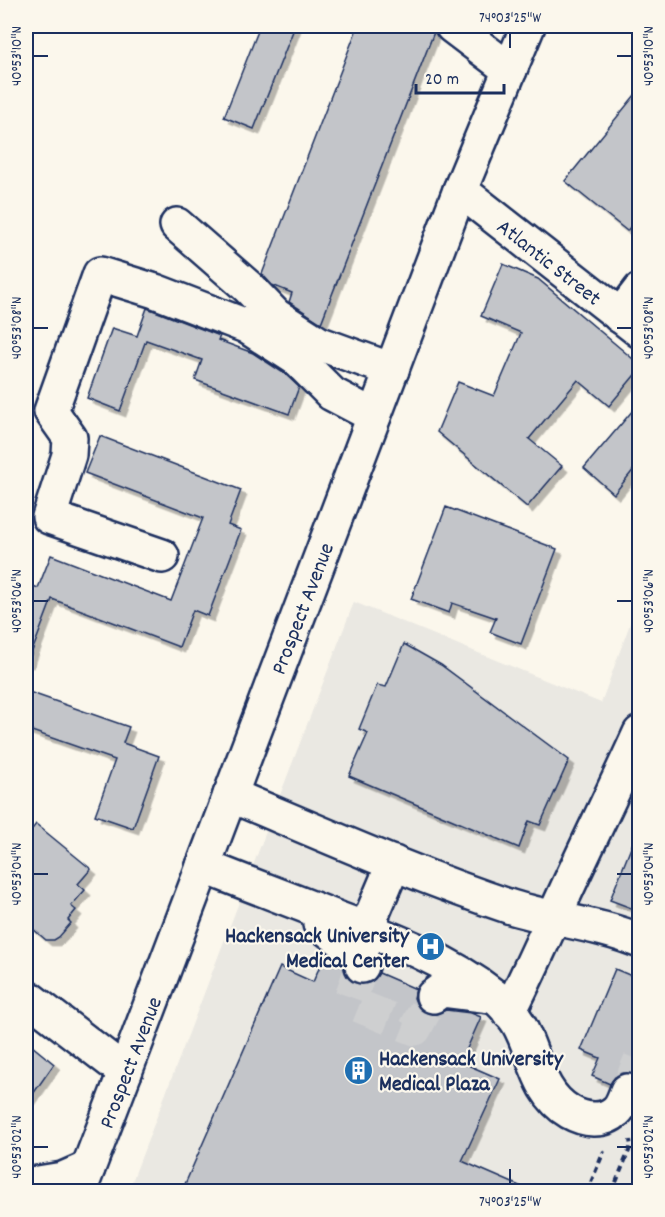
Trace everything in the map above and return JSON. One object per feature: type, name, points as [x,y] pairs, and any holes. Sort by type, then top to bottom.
[{"type":"street","points":[[452,26],[510,70]]},
{"type":"street","name":"Prospect Avenue","points":[[83,1180],[460,190],[528,26]]},
{"type":"street","name":"Atlantic Street","points":[[460,190],[630,324]]},
{"type":"street","points":[[177,225],[248,287],[276,316],[318,343],[392,370]]},
{"type":"street","points":[[162,556],[49,517],[69,455],[70,438],[51,411],[100,274],[155,291],[246,326],[297,359],[332,394],[374,416]]},
{"type":"street","points":[[630,324],[639,290]]},
{"type":"street","points":[[502,1005],[530,971],[553,918],[632,769]]},
{"type":"street","points":[[230,795],[440,882],[492,900],[639,941]]},
{"type":"street","points":[[366,929],[394,863]]},
{"type":"street","points":[[203,866],[366,929],[427,955],[460,973],[502,1005],[518,1022],[537,1070],[550,1094],[567,1111],[583,1119],[601,1119],[616,1112],[627,1091]]},
{"type":"street","points":[[279,896],[362,956],[362,966]]},
{"type":"street","points":[[433,996],[441,990],[502,1005]]},
{"type":"street","points":[[26,996],[125,1072]]},
{"type":"street","points":[[26,1185],[63,1179],[83,1180]]},
{"type":"path","points":[[612,1191],[631,1146],[629,1135]]},
{"type":"shaded area","name":"Hackensack University Medical Center","points":[[639,599],[639,1191],[128,1192],[354,602],[601,703]]},
{"type":"building","points":[[260,26],[295,26],[254,129],[224,117]]},
{"type":"building","points":[[358,26],[434,26],[434,32],[321,323],[289,302],[292,293],[272,285],[262,274]]},
{"type":"building","points":[[639,90],[639,216],[627,231],[565,181]]},
{"type":"building","points":[[503,264],[538,279],[639,364],[639,370],[609,406],[578,380],[529,439],[562,466],[527,507],[437,432],[458,382],[494,396],[521,333],[481,316]]},
{"type":"building","points":[[147,308],[220,336],[218,340],[253,353],[285,374],[299,387],[289,414],[195,380],[202,360],[146,340],[120,411],[87,398],[112,328],[137,336]]},
{"type":"building","points":[[639,403],[639,463],[614,494],[584,468]]},
{"type":"building","points":[[100,436],[241,490],[228,525],[241,530],[208,616],[193,610],[179,647],[52,599],[28,662],[26,662],[26,583],[38,588],[51,555],[171,601],[203,518],[85,473]]},
{"type":"building","points":[[446,507],[557,549],[521,644],[490,632],[496,618],[452,603],[449,613],[411,599]]},
{"type":"building","points":[[404,644],[441,665],[569,760],[540,825],[529,821],[519,848],[349,776],[368,733],[359,729],[377,685],[386,687]]},
{"type":"building","points":[[26,691],[129,727],[123,743],[159,756],[133,828],[95,815],[115,760],[26,729]]},
{"type":"building","points":[[36,824],[91,869],[78,884],[85,890],[71,906],[76,910],[68,920],[71,923],[54,940],[46,940],[26,923],[26,837]]},
{"type":"building","points":[[639,830],[639,911],[610,900]]},
{"type":"building","name":"Hackensack University Medical Plaza","points":[[326,952],[343,965],[346,975],[353,982],[361,985],[371,982],[379,973],[416,989],[414,998],[418,1007],[426,1013],[436,1014],[446,1010],[471,1013],[481,1017],[461,1062],[500,1079],[462,1161],[531,1191],[182,1191],[280,967],[313,982]]},
{"type":"building","points":[[615,969],[639,979],[639,1078],[634,1073],[624,1073],[615,1077],[610,1084],[592,1076],[600,1058],[581,1050]]},
{"type":"building","points":[[26,1041],[54,1064],[26,1104]]},
{"type":"tunnel","points":[[362,966],[349,1002],[415,1029],[433,996]]},
{"type":"tunnel","points":[[627,1091],[640,1060]]},
{"type":"place","name":"Hackensack University Medical Center","points":[[430,947]]},
{"type":"place","name":"Hackensack University Medical Plaza","points":[[358,1070]]}]
